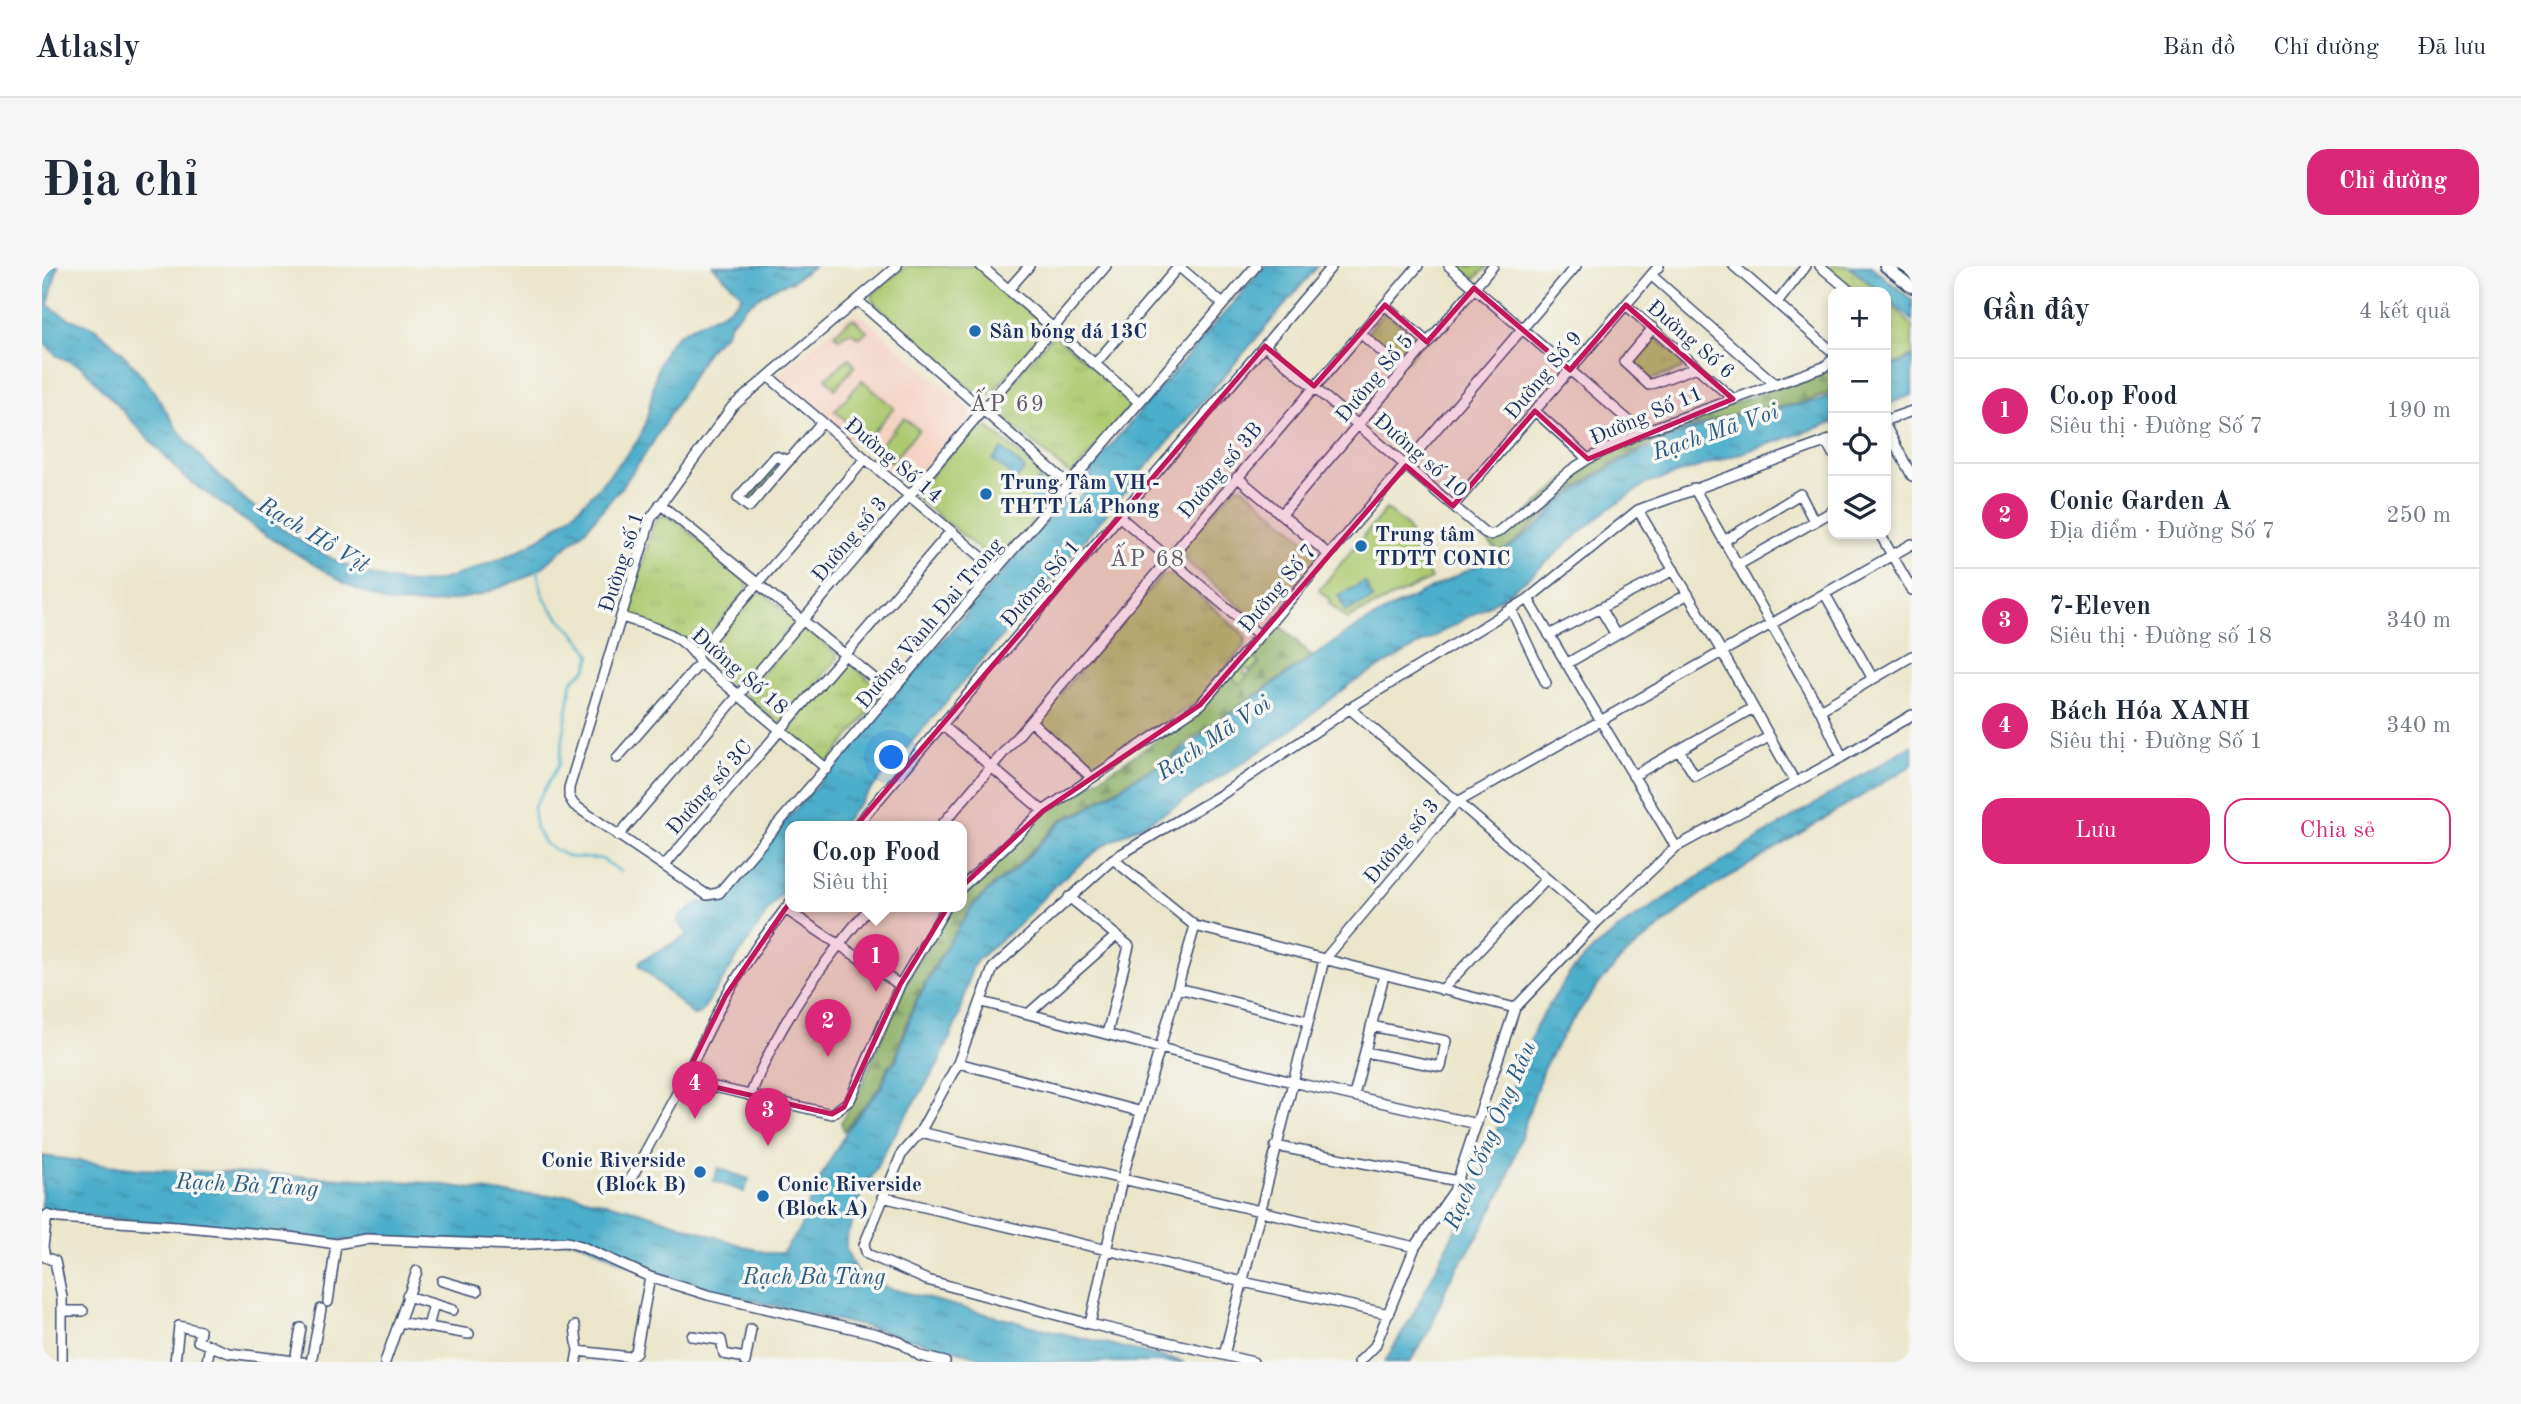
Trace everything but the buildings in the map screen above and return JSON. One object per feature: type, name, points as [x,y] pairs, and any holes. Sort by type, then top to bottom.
[{"type":"main road","points":[[1885,266],[1912,287]]},
{"type":"street","name":"Đường số 1","points":[[704,894],[574,805],[569,797],[569,788],[651,518],[732,407],[898,266]]},
{"type":"street","points":[[981,266],[1139,402]]},
{"type":"street","points":[[1009,290],[1029,266]]},
{"type":"street","name":"Đường số 3","points":[[618,835],[1106,266]]},
{"type":"street","points":[[1095,364],[1178,266],[1223,304]]},
{"type":"street","name":"Đường Vành Đai Trong","points":[[704,894],[719,893],[1256,266]]},
{"type":"street","name":"Đường Số 1","points":[[860,821],[1332,266]]},
{"type":"street","name":"Đường số 3B","points":[[945,821],[1418,266]]},
{"type":"street","points":[[1449,266],[1642,432]]},
{"type":"street","name":"Đường Số 5","points":[[1282,514],[1493,266]]},
{"type":"street","name":"Đường Số 7","points":[[967,882],[1043,811],[1200,705],[1576,266]]},
{"type":"street","name":"Đường Số 9","points":[[1453,506],[1659,266]]},
{"type":"street","points":[[1734,266],[1831,350]]},
{"type":"street","points":[[1777,303],[1806,266]]},
{"type":"street","points":[[1820,266],[1845,287]]},
{"type":"street","points":[[1651,275],[1775,384]]},
{"type":"street","points":[[857,300],[1069,485]]},
{"type":"street","points":[[1385,305],[1427,342]]},
{"type":"street","name":"Đường Số 6","points":[[1626,305],[1733,399]]},
{"type":"street","points":[[1653,328],[1624,362],[1649,385],[1697,368]]},
{"type":"street","points":[[1360,333],[1403,370]]},
{"type":"street","name":"Đường số 10","points":[[1265,346],[1490,535]]},
{"type":"street","name":"Đường Số 11","points":[[1490,535],[1498,532],[1571,470],[1588,459],[1642,432],[1828,363]]},
{"type":"street","name":"Đường Số 14","points":[[769,377],[997,570]]},
{"type":"street","points":[[1535,411],[1588,459]]},
{"type":"street","points":[[1891,418],[1912,411]]},
{"type":"street","points":[[789,461],[775,456],[738,498],[749,507],[789,461],[822,422]]},
{"type":"street","points":[[1891,436],[1912,476]]},
{"type":"street","points":[[1253,1362],[1090,1324],[927,1280],[867,1254],[864,1245],[882,1198],[902,1153],[920,1132],[958,1063],[993,968],[1113,859],[1224,793],[1349,708],[1528,598],[1639,510],[1828,441]]},
{"type":"street","name":"Đường số 3","points":[[617,758],[757,583],[865,459]]},
{"type":"street","points":[[1237,477],[1328,554]]},
{"type":"street","points":[[1694,488],[1820,710],[1842,757]]},
{"type":"street","points":[[1724,541],[1800,494],[1814,522]]},
{"type":"street","points":[[660,504],[892,693]]},
{"type":"street","points":[[1639,510],[1795,782]]},
{"type":"street","points":[[1738,565],[1828,514]]},
{"type":"street","points":[[1120,517],[1259,635]]},
{"type":"street","points":[[781,730],[951,531]]},
{"type":"street","points":[[1883,539],[1912,590]]},
{"type":"street","name":"Đường số 3","points":[[1224,1355],[1324,960],[1456,803],[1912,544]]},
{"type":"street","points":[[1549,635],[1674,570]]},
{"type":"street","points":[[1566,664],[1688,594]]},
{"type":"street","points":[[1825,594],[1872,679]]},
{"type":"street","points":[[1528,598],[1676,847]]},
{"type":"street","points":[[1600,608],[1616,635]]},
{"type":"street","points":[[1511,609],[1546,683]]},
{"type":"street","name":"Đường Số 18","points":[[621,617],[667,631],[827,769]]},
{"type":"street","points":[[1820,710],[1912,656]]},
{"type":"street","points":[[1349,708],[1597,922]]},
{"type":"street","points":[[1633,776],[1753,708]]},
{"type":"street","points":[[1359,1362],[1375,1346],[1415,1247],[1454,1191],[1515,1008],[1597,922],[1676,847],[1842,757],[1912,715]]},
{"type":"street","points":[[1031,721],[1092,778]]},
{"type":"street","points":[[942,724],[1043,811]]},
{"type":"street","name":"Đường số 3C","points":[[664,866],[781,730]]},
{"type":"street","points":[[1679,750],[1695,776],[1769,737]]},
{"type":"street","points":[[1113,859],[1195,926],[1515,1008]]},
{"type":"street","points":[[1443,990],[1546,879]]},
{"type":"street","points":[[1069,897],[1129,946],[1107,1034]]},
{"type":"street","points":[[627,1186],[726,995],[785,910]]},
{"type":"street","points":[[796,912],[838,945],[900,985]]},
{"type":"street","points":[[750,1096],[762,1065],[794,1007],[838,945],[866,912]]},
{"type":"street","points":[[684,1080],[832,1114],[850,1100],[900,985],[943,912]]},
{"type":"street","points":[[1090,1324],[1122,1179],[1195,926]]},
{"type":"street","points":[[1028,1014],[1116,936]]},
{"type":"street","points":[[1354,1096],[1384,975]]},
{"type":"street","points":[[1178,988],[1308,1021]]},
{"type":"street","points":[[982,1002],[1292,1082],[1477,1124]]},
{"type":"street","points":[[1365,1052],[1441,1067],[1446,1041],[1371,1026]]},
{"type":"street","points":[[958,1063],[1142,1112]]},
{"type":"street","points":[[920,1132],[1415,1247]]},
{"type":"street","points":[[1275,1146],[1458,1181]]},
{"type":"street","points":[[882,1198],[1389,1314]]},
{"type":"street","points":[[62,1362],[62,1311],[55,1261],[45,1257],[42,1247],[47,1215],[336,1244],[366,1239],[511,1245],[566,1242],[650,1277],[708,1295],[877,1334],[900,1342],[920,1356],[945,1362]]},
{"type":"street","points":[[311,1362],[336,1244]]},
{"type":"street","points":[[386,1362],[417,1271]]},
{"type":"street","points":[[578,1351],[630,1357],[636,1352],[650,1277]]},
{"type":"street","points":[[442,1281],[477,1291]]},
{"type":"street","points":[[407,1296],[453,1310]]},
{"type":"street","points":[[428,1327],[435,1304]]},
{"type":"street","points":[[62,1311],[83,1311]]},
{"type":"street","points":[[399,1322],[469,1334]]},
{"type":"street","points":[[175,1362],[178,1326],[201,1331],[198,1341],[229,1353],[250,1359],[299,1361],[300,1328]]},
{"type":"street","points":[[575,1326],[578,1351],[576,1362]]},
{"type":"street","points":[[692,1336],[721,1340],[724,1354],[745,1360],[751,1329]]},
{"type":"street","points":[[207,1362],[209,1345]]},
{"type":"highlighted area","points":[[1474,288],[1570,370],[1626,305],[1733,399],[1588,459],[1535,411],[1453,506],[1406,466],[1200,705],[1043,811],[958,890],[900,985],[844,1107],[832,1114],[684,1080],[726,995],[785,909],[1265,346],[1314,386],[1385,305],[1427,342]]},
{"type":"shaded area","points":[[851,315],[862,316],[971,413],[969,420],[913,486],[908,488],[778,380],[779,375]]},
{"type":"green space","name":"Sân bóng đá 13C","points":[[906,266],[977,266],[1044,324],[1045,331],[991,394],[977,394],[872,301],[873,294]]},
{"type":"green space","points":[[1454,266],[1488,266],[1474,280]]},
{"type":"green space","points":[[1825,266],[1849,266],[1873,287],[1850,287]]},
{"type":"green space","points":[[1891,303],[1912,326],[1912,356],[1891,366]]},
{"type":"green space","points":[[1388,313],[1419,341],[1419,346],[1408,360],[1403,362],[1369,334],[1369,330],[1383,314]]},
{"type":"green space","points":[[854,319],[867,331],[859,338],[853,333],[846,333],[839,339],[834,334],[850,320]]},
{"type":"green space","points":[[1055,335],[1130,398],[1132,405],[1073,474],[1067,472],[1001,415],[997,405],[999,397]]},
{"type":"green space","points":[[1654,336],[1683,360],[1682,369],[1650,380],[1631,362]]},
{"type":"green space","points":[[849,358],[855,366],[835,389],[826,378]]},
{"type":"green space","points":[[1828,369],[1828,393],[1798,404],[1735,414],[1663,439],[1587,480],[1499,554],[1488,541],[1501,536],[1573,473],[1647,435]]},
{"type":"green space","points":[[862,380],[894,408],[867,439],[835,411]]},
{"type":"green space","points":[[904,418],[919,430],[891,462],[877,448]]},
{"type":"green space","name":"Trung Tâm VH - THTT Lá Phong","points":[[979,424],[988,427],[1054,483],[1056,493],[1000,562],[996,563],[916,497],[915,493]]},
{"type":"green space","points":[[774,462],[778,463],[779,467],[749,502],[743,499],[744,495]]},
{"type":"green space","points":[[1236,486],[1244,488],[1319,554],[1317,560],[1262,622],[1254,619],[1186,561],[1182,551],[1183,546]]},
{"type":"green space","points":[[1386,509],[1406,525],[1431,579],[1347,619],[1319,590]]},
{"type":"green space","points":[[661,515],[672,518],[748,580],[747,591],[699,646],[693,647],[632,616],[629,611],[654,523]]},
{"type":"green space","points":[[1173,573],[1242,633],[1246,638],[1245,645],[1199,700],[1091,771],[1045,728],[1043,714],[1161,576]]},
{"type":"green space","points":[[757,589],[790,614],[794,623],[741,687],[735,688],[701,660],[700,655]]},
{"type":"green space","points":[[1274,627],[1282,627],[1312,656],[1190,740],[1170,759],[1080,812],[1062,819],[1013,870],[973,905],[928,976],[912,1008],[894,1061],[887,1067],[882,1084],[844,1131],[841,1122],[860,1089],[903,986],[948,912],[967,912],[967,887],[1046,813],[1196,715],[1231,676],[1240,684],[1259,663],[1250,655]]},
{"type":"green space","points":[[800,630],[810,631],[836,653],[837,659],[783,723],[778,723],[747,698],[746,692]]},
{"type":"green space","points":[[1250,655],[1259,663],[1250,673],[1249,669],[1245,669],[1244,674],[1248,675],[1240,685],[1231,676]]},
{"type":"green space","points":[[846,660],[882,690],[883,695],[829,762],[824,762],[789,732],[789,726]]},
{"type":"water","points":[[42,266],[58,266],[48,305],[68,318],[97,329],[113,344],[145,379],[179,431],[199,455],[253,507],[319,552],[353,568],[386,579],[418,583],[459,574],[533,543],[562,522],[589,497],[638,440],[647,418],[657,371],[666,349],[682,332],[726,310],[742,295],[713,266],[814,266],[746,306],[730,324],[724,335],[708,350],[652,444],[624,484],[586,529],[544,566],[524,578],[480,595],[432,604],[388,603],[346,584],[261,532],[183,476],[81,366],[57,356],[42,341]]},
{"type":"water","points":[[1265,266],[1318,266],[844,821],[785,821],[1063,502],[1082,495],[1090,481],[1091,468]]},
{"type":"water","points":[[1850,266],[1871,266],[1912,300],[1912,320],[1891,301],[1891,287],[1874,287]]},
{"type":"water","points":[[1912,358],[1912,395],[1891,403],[1891,368]]},
{"type":"water","name":"Rạch Bà Tàng","points":[[1828,396],[1828,425],[1646,484],[1603,513],[1500,599],[1352,683],[1281,738],[1168,811],[1104,845],[1055,885],[1020,923],[977,960],[972,968],[960,1014],[938,1065],[888,1145],[860,1199],[846,1239],[846,1249],[855,1269],[867,1279],[884,1287],[1184,1362],[999,1362],[866,1327],[677,1283],[573,1240],[331,1241],[42,1212],[42,1156],[139,1169],[429,1183],[503,1193],[553,1196],[570,1194],[639,1211],[749,1248],[782,1253],[799,1231],[815,1187],[849,1127],[883,1085],[888,1068],[896,1061],[913,1009],[947,945],[973,906],[1014,871],[1063,820],[1081,813],[1137,777],[1171,760],[1210,728],[1350,631],[1503,553],[1540,524],[1559,504],[1594,478],[1628,458],[1680,434],[1732,416],[1819,401]]},
{"type":"water","points":[[1002,449],[1025,469],[1016,480],[993,460]]},
{"type":"water","points":[[1038,480],[1047,488],[1048,495],[1034,511],[1029,505],[1034,495],[1029,491]]},
{"type":"water","points":[[1365,582],[1373,599],[1346,612],[1338,595]]},
{"type":"water","points":[[1912,745],[1912,765],[1701,894],[1622,958],[1600,983],[1567,1028],[1543,1069],[1505,1185],[1479,1235],[1449,1281],[1429,1332],[1410,1362],[1385,1362],[1414,1313],[1470,1200],[1536,1026],[1569,974],[1622,926],[1770,831]]},
{"type":"water","points":[[785,821],[785,889],[700,1014],[693,1015],[639,965],[640,961],[688,935],[678,918],[700,902],[714,903]]},
{"type":"water","points":[[718,1168],[749,1179],[744,1192],[714,1181]]},
{"type":"waterway","points":[[538,568],[540,584],[550,607],[591,655],[587,668],[572,681],[559,764],[533,809],[536,829],[545,844],[569,857],[602,859],[621,872]]},
{"type":"place","name":"Sân bóng đá 13C","points":[[975,331]]},
{"type":"place","name":"Trung Tâm VH - THTT Lá Phong","points":[[986,494]]},
{"type":"place","name":"Trung tâm TDTT CONIC","points":[[1361,546]]},
{"type":"place","name":"Co.op Food","points":[[876,992]]},
{"type":"place","name":"Conic Garden A","points":[[828,1057]]},
{"type":"place","name":"Bách Hóa XANH","points":[[695,1119]]},
{"type":"place","name":"7-Eleven","points":[[768,1146]]},
{"type":"place","name":"Conic Riverside (Block B)","points":[[700,1172]]},
{"type":"place","name":"Conic Riverside (Block A)","points":[[763,1196]]},
{"type":"district","name":"ẤP 69","points":[[1008,403]]},
{"type":"district","name":"ẤP 68","points":[[1148,558]]},
{"type":"water label","name":"Rạch Mã Voi","points":[[1715,431]]},
{"type":"water label","name":"Rạch Hồ Vịt","points":[[314,534]]},
{"type":"water label","name":"Rạch Mã Voi","points":[[1213,737]]},
{"type":"water label","name":"Rạch Cống Ông Râu","points":[[1489,1135]]}]
